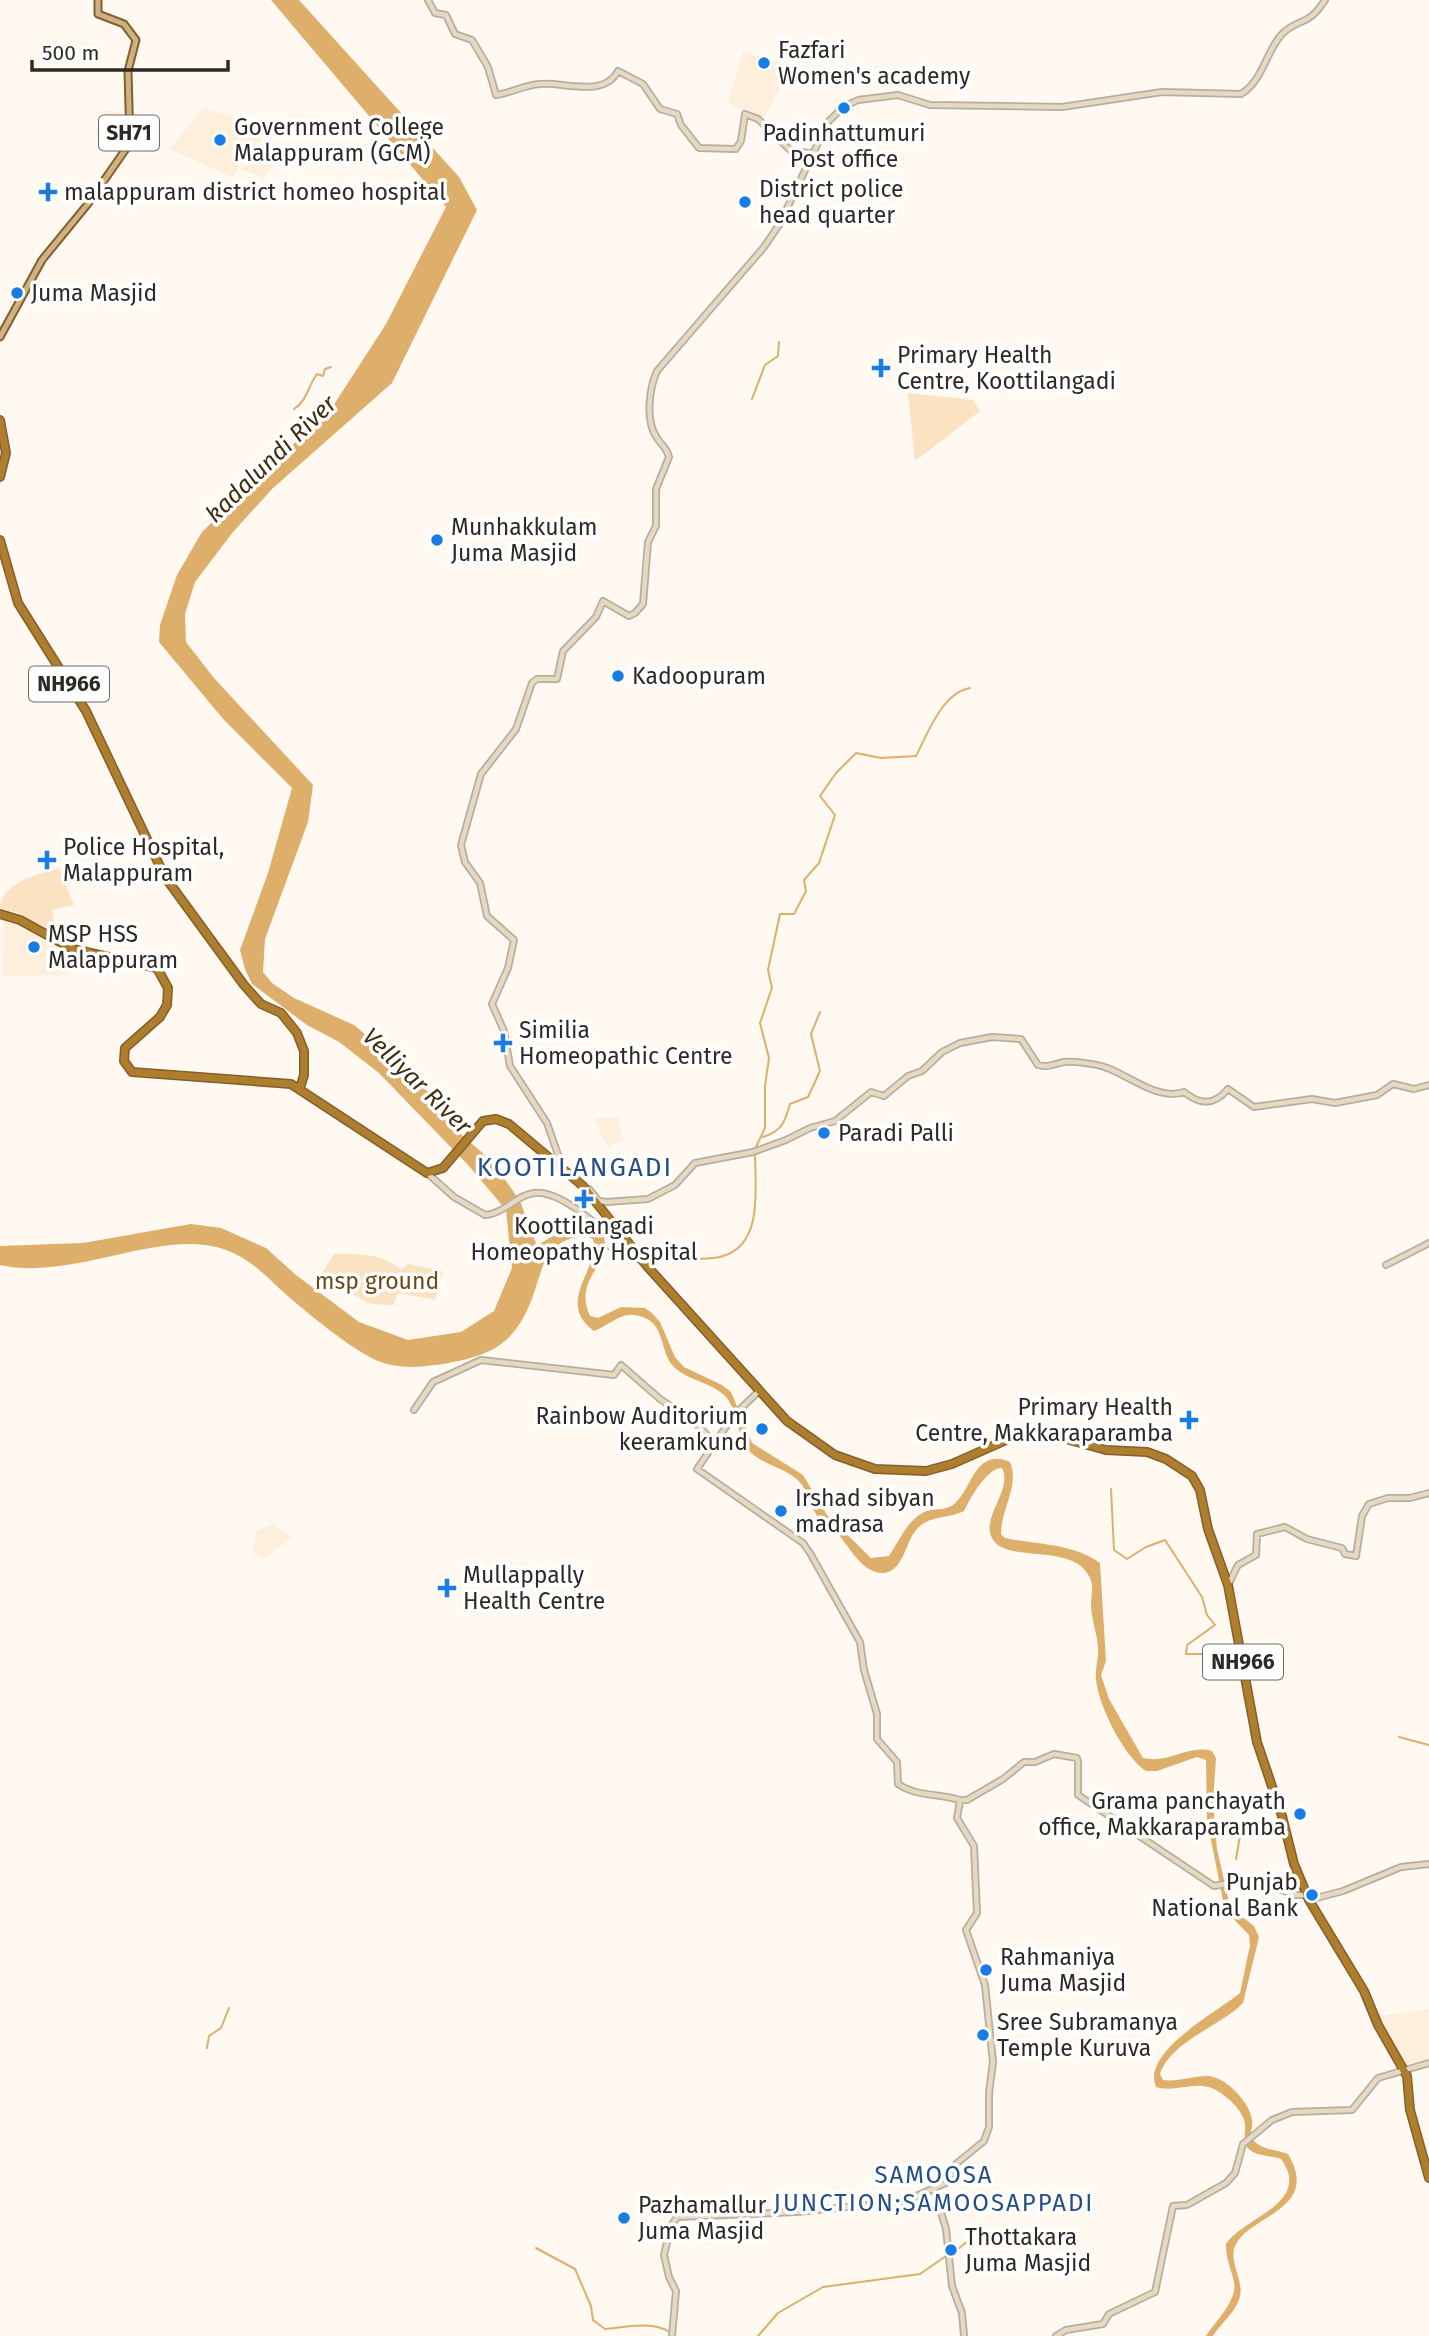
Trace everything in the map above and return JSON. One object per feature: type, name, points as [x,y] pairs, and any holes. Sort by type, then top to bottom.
[{"type":"highway","points":[[0,420],[6,453],[0,477]]},
{"type":"highway","points":[[0,436],[0,465]]},
{"type":"highway","name":"NH966","points":[[0,540],[11,588],[18,603],[86,711],[165,877],[255,999],[289,1021],[301,1042],[301,1089]]},
{"type":"highway","name":"NH966","points":[[0,553],[14,604],[83,713],[162,878],[247,994],[287,1023],[300,1051],[302,1075]]},
{"type":"highway","points":[[0,915],[20,920],[73,949],[157,968],[168,988],[167,1005],[160,1017],[125,1048],[124,1061],[132,1072],[286,1082],[294,1082],[302,1075]]},
{"type":"highway","points":[[286,1082],[301,1089],[427,1173]]},
{"type":"highway","name":"NH966","points":[[427,1173],[438,1171],[449,1162],[483,1121],[502,1121],[586,1189],[646,1265],[787,1421],[811,1440],[848,1461],[875,1469],[912,1472],[937,1469],[1002,1440],[1032,1432],[1059,1435],[1106,1450],[1138,1450],[1166,1459],[1192,1476],[1200,1490],[1208,1529],[1228,1585],[1257,1742],[1282,1816],[1294,1864],[1308,1898],[1364,1991],[1378,2025],[1404,2069],[1409,2083],[1410,2110],[1429,2178]]},
{"type":"main road","name":"SH71","points":[[0,337],[42,260],[87,205],[130,143],[128,71],[136,40],[124,24],[98,14],[98,0]]},
{"type":"main road","points":[[428,0],[435,13],[446,15],[455,34],[472,40],[488,67],[496,94],[542,84],[603,86],[613,81],[618,71],[643,84],[660,109],[677,114],[681,125],[699,148],[736,149],[741,141],[745,114],[758,119],[790,150],[813,154]]},
{"type":"main road","points":[[563,1168],[547,1123],[510,1066],[504,1031],[492,1004],[508,968],[514,943],[487,916],[480,883],[461,851],[464,831],[481,774],[516,729],[532,683],[537,679],[557,679],[563,651],[596,617],[603,601],[629,616],[635,614],[643,604],[648,542],[656,526],[656,489],[669,457],[653,431],[650,393],[653,378],[673,349],[764,247],[779,225],[828,122],[844,107],[858,100],[898,94],[930,105],[1062,107],[1162,92],[1241,94],[1257,76],[1285,31],[1310,20],[1325,0]]},
{"type":"main road","points":[[586,1189],[599,1200],[607,1202],[648,1199],[674,1185],[695,1163],[753,1152],[810,1128],[835,1121],[871,1092],[884,1096],[908,1076],[922,1071],[942,1052],[960,1043],[992,1037],[1021,1039],[1038,1065],[1047,1068],[1065,1062],[1104,1067],[1132,1083],[1175,1095],[1184,1092],[1206,1103],[1215,1102],[1228,1089],[1254,1107],[1312,1099],[1335,1103],[1377,1095],[1393,1084],[1414,1088],[1429,1085]]},
{"type":"main road","points":[[427,1173],[454,1197],[481,1214],[491,1215],[537,1193],[578,1209],[646,1265]]},
{"type":"main road","points":[[1386,1265],[1429,1243]]},
{"type":"main road","points":[[414,1410],[433,1382],[481,1360],[614,1375],[621,1365],[660,1399],[695,1422],[715,1444]]},
{"type":"main road","points":[[760,1391],[734,1415],[697,1469],[803,1543],[860,1642],[864,1670],[877,1714],[877,1739],[897,1762],[896,1782],[914,1795],[935,1794],[967,1800],[1003,1779],[1024,1762],[1035,1762],[1055,1755],[1077,1758],[1078,1795],[1219,1887],[1252,1879],[1308,1898],[1343,1891],[1401,1867],[1429,1864]]},
{"type":"main road","points":[[1228,1585],[1238,1565],[1256,1555],[1257,1534],[1285,1527],[1298,1535],[1342,1548],[1345,1553],[1356,1556],[1363,1516],[1369,1504],[1388,1498],[1410,1498],[1429,1493]]},
{"type":"main road","points":[[672,2334],[676,2291],[669,2277],[664,2255],[671,2226],[677,2217],[856,2207],[870,2203],[905,2201],[957,2178],[957,2164],[984,2141],[989,2127],[993,2062],[985,1985],[965,1930],[977,1913],[976,1870],[974,1846],[957,1818],[960,1800]]},
{"type":"main road","points":[[1056,2336],[1066,2330],[1103,2324],[1109,2314],[1155,2292],[1173,2206],[1187,2205],[1226,2183],[1235,2173],[1243,2144],[1253,2138],[1262,2125],[1292,2112],[1352,2110],[1374,2082],[1404,2069],[1429,2063]]},
{"type":"main road","points":[[934,2189],[946,2230],[952,2286],[962,2313],[964,2336]]},
{"type":"shaded area","points":[[743,51],[791,67],[763,120],[728,103]]},
{"type":"shaded area","name":"Government College Malappuram (GCM)","points":[[204,108],[269,130],[232,177],[169,149]]},
{"type":"shaded area","points":[[104,110],[122,113],[117,139],[96,132]]},
{"type":"shaded area","points":[[264,140],[284,149],[263,178],[241,169]]},
{"type":"shaded area","name":"MSP HSS Malappuram","points":[[4,918],[68,949],[71,958],[66,975],[3,976]]},
{"type":"shaded area","points":[[618,1117],[623,1140],[607,1147],[594,1118]]},
{"type":"shaded area","points":[[273,1524],[292,1538],[263,1559],[254,1554],[255,1532]]},
{"type":"shaded area","points":[[1429,2009],[1429,2059],[1404,2065],[1378,2016]]},
{"type":"green space","points":[[908,393],[973,400],[980,411],[915,461]]},
{"type":"green space","points":[[59,868],[74,905],[52,910],[56,933],[15,912],[0,909],[6,892],[13,886]]},
{"type":"green space","name":"msp ground","points":[[334,1254],[378,1257],[401,1270],[408,1264],[443,1271],[435,1300],[398,1293],[393,1305],[370,1304],[325,1278],[323,1272]]},
{"type":"water","name":"Velliyar River","points":[[271,0],[299,0],[459,177],[477,210],[392,383],[273,488],[233,532],[195,582],[185,614],[186,642],[214,678],[313,785],[308,822],[265,939],[263,972],[272,983],[294,998],[354,1025],[409,1071],[438,1103],[457,1131],[492,1161],[520,1201],[537,1246],[558,1234],[572,1230],[596,1229],[604,1236],[602,1257],[586,1292],[590,1316],[598,1318],[621,1307],[645,1308],[652,1313],[660,1322],[675,1357],[684,1367],[731,1392],[752,1443],[803,1475],[827,1515],[871,1558],[889,1556],[915,1518],[927,1511],[953,1505],[981,1465],[998,1459],[1010,1462],[1013,1480],[1001,1534],[1005,1538],[1066,1548],[1100,1563],[1106,1661],[1101,1675],[1109,1699],[1143,1758],[1162,1758],[1195,1750],[1212,1751],[1216,1758],[1213,1803],[1217,1849],[1229,1902],[1236,1912],[1254,1926],[1259,1937],[1243,2003],[1185,2043],[1166,2062],[1160,2074],[1163,2080],[1214,2077],[1229,2085],[1242,2098],[1250,2113],[1250,2136],[1262,2147],[1288,2154],[1296,2172],[1296,2187],[1290,2199],[1244,2234],[1236,2244],[1233,2256],[1240,2283],[1240,2296],[1232,2312],[1213,2336],[1206,2336],[1225,2310],[1234,2289],[1226,2244],[1282,2198],[1288,2187],[1289,2174],[1281,2159],[1257,2154],[1247,2147],[1244,2119],[1224,2095],[1214,2089],[1200,2086],[1171,2089],[1156,2087],[1154,2074],[1170,2047],[1240,1993],[1250,1945],[1249,1935],[1225,1910],[1207,1820],[1206,1760],[1197,1757],[1157,1771],[1146,1771],[1121,1743],[1098,1690],[1098,1647],[1091,1609],[1090,1578],[1081,1567],[1069,1560],[1009,1550],[998,1545],[991,1536],[991,1519],[1004,1484],[1002,1468],[996,1469],[985,1478],[964,1511],[921,1525],[895,1568],[889,1572],[874,1572],[860,1562],[832,1527],[819,1518],[797,1479],[749,1451],[726,1397],[672,1365],[653,1323],[639,1316],[625,1315],[594,1331],[583,1320],[578,1308],[578,1297],[594,1250],[593,1239],[587,1237],[572,1238],[553,1249],[543,1266],[524,1317],[514,1332],[501,1344],[485,1353],[465,1359],[414,1367],[396,1366],[368,1356],[314,1318],[253,1265],[220,1248],[195,1244],[169,1245],[56,1267],[0,1265],[0,1246],[83,1243],[191,1224],[221,1228],[266,1248],[296,1275],[359,1322],[408,1340],[461,1332],[494,1311],[512,1268],[506,1210],[469,1166],[379,1073],[339,1042],[307,1025],[252,984],[240,950],[268,873],[292,788],[224,720],[159,642],[160,625],[177,575],[202,532],[333,406],[386,324],[446,207]]},
{"type":"waterway","points":[[752,399],[765,365],[778,356],[779,342]]},
{"type":"waterway","name":"kadalundi River","points":[[294,409],[302,402],[317,374],[323,376],[325,369],[331,367]]},
{"type":"waterway","points":[[755,1149],[765,1128],[765,1086],[769,1058],[760,1023],[772,988],[768,970],[780,914],[794,914],[806,891],[804,880],[819,863],[835,815],[820,796],[836,773],[856,753],[881,758],[916,756],[944,706],[960,691],[970,688]]},
{"type":"waterway","points":[[763,1137],[775,1132],[782,1125],[790,1104],[808,1097],[820,1071],[811,1034],[820,1012]]},
{"type":"waterway","points":[[647,1259],[663,1261],[714,1258],[736,1249],[745,1240],[751,1227],[756,1197],[755,1154]]},
{"type":"waterway","points":[[604,1243],[608,1249],[635,1260]]},
{"type":"waterway","points":[[1111,1489],[1114,1550],[1127,1559],[1146,1547],[1165,1540],[1202,1597],[1207,1615],[1215,1625],[1187,1645],[1186,1654],[1214,1654],[1213,1664]]},
{"type":"waterway","points":[[1399,1737],[1429,1745]]},
{"type":"waterway","points":[[1218,1825],[1242,1825],[1236,1859]]},
{"type":"waterway","points":[[207,2048],[209,2036],[221,2028],[229,2008]]},
{"type":"waterway","points":[[951,2255],[969,2240]]},
{"type":"waterway","points":[[536,2248],[575,2269],[591,2306],[593,2320],[605,2329],[647,2326],[670,2332]]},
{"type":"waterway","points":[[758,2336],[778,2313],[823,2287],[920,2274],[946,2256]]},
{"type":"place","name":"Fazfari Women's academy","points":[[764,63]]},
{"type":"place","name":"Padinhattumuri Post office","points":[[844,108]]},
{"type":"place","name":"Government College Malappuram (GCM)","points":[[220,140]]},
{"type":"place","name":"malappuram district homeo hospital","points":[[48,192]]},
{"type":"place","name":"District police head quarter","points":[[745,202]]},
{"type":"place","name":"Juma Masjid","points":[[17,293]]},
{"type":"place","name":"Primary Health Centre, Koottilangadi","points":[[881,368]]},
{"type":"place","name":"Munhakkulam Juma Masjid","points":[[437,540]]},
{"type":"place","name":"Kadoopuram","points":[[618,676]]},
{"type":"place","name":"Police Hospital, Malappuram","points":[[47,860]]},
{"type":"place","name":"MSP HSS Malappuram","points":[[34,947]]},
{"type":"place","name":"Similia Homeopathic Centre","points":[[503,1043]]},
{"type":"place","name":"Paradi Palli","points":[[824,1133]]},
{"type":"place","name":"Koottilangadi Homeopathy Hospital","points":[[584,1199]]},
{"type":"place","name":"Primary Health Centre, Makkaraparamba","points":[[1189,1420]]},
{"type":"place","name":"Rainbow Auditorium keeramkund","points":[[762,1429]]},
{"type":"place","name":"Irshad sibyan madrasa","points":[[781,1511]]},
{"type":"place","name":"Mullappally Health Centre","points":[[447,1588]]},
{"type":"place","name":"Grama panchayath office, Makkaraparamba","points":[[1300,1814]]},
{"type":"place","name":"Punjab National Bank","points":[[1312,1895]]},
{"type":"place","name":"Rahmaniya Juma Masjid","points":[[986,1970]]},
{"type":"place","name":"Sree Subramanya Temple Kuruva","points":[[983,2035]]},
{"type":"place","name":"Pazhamallur Juma Masjid","points":[[624,2218]]},
{"type":"place","name":"Thottakara Juma Masjid","points":[[951,2250]]},
{"type":"district","name":"KOOTILANGADI","points":[[575,1167]]},
{"type":"district","name":"SAMOOSA JUNCTION;SAMOOSAPPADI","points":[[934,2189]]}]
